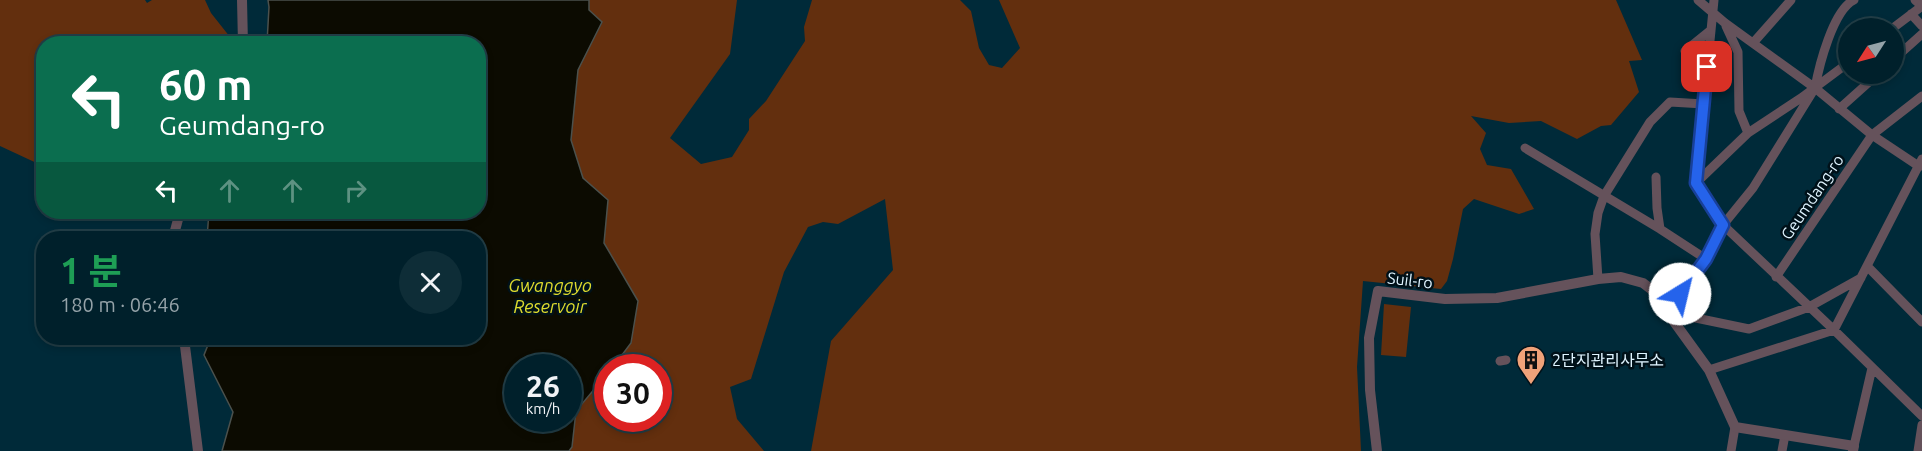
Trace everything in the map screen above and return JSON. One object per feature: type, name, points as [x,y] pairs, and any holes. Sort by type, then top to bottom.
[{"type":"street","points":[[242,0],[243,36]]},
{"type":"street","points":[[1698,0],[1713,14],[1815,88],[1872,135],[1921,163],[1834,330],[1709,370]]},
{"type":"street","points":[[1714,0],[1696,183],[1723,225],[1922,416]]},
{"type":"street","points":[[1753,43],[1791,0]]},
{"type":"street","points":[[1667,312],[1706,259],[1723,225],[1753,188],[1815,88],[1830,34],[1848,3],[1854,0]]},
{"type":"street","points":[[1904,19],[1922,5],[1915,0]]},
{"type":"street","points":[[1911,14],[1922,26]]},
{"type":"street","points":[[1725,23],[1738,52],[1739,111],[1748,133]]},
{"type":"street","points":[[1685,51],[1711,30]]},
{"type":"street","points":[[1904,50],[1922,34]]},
{"type":"street","points":[[1696,183],[1748,133],[1838,71]]},
{"type":"street","points":[[1839,109],[1867,84]]},
{"type":"street","name":"Geumdang-ro","points":[[1776,277],[1872,135],[1922,96]]},
{"type":"street","points":[[1704,104],[1670,102],[1650,122],[1604,196],[1598,213],[1595,234],[1598,279],[1621,277],[1643,283],[1660,296],[1667,312],[1709,370],[1735,427],[1731,451]]},
{"type":"street","points":[[1525,148],[1706,259]]},
{"type":"street","points":[[1656,177],[1656,208],[1660,229]]},
{"type":"street","points":[[1868,267],[1922,322]]},
{"type":"street","points":[[1667,312],[1749,328],[1809,307],[1861,278]]},
{"type":"street","name":"Suil-ro","points":[[1377,451],[1370,390],[1369,338],[1378,291],[1445,299],[1497,298],[1598,279]]},
{"type":"street","points":[[185,345],[198,451]]},
{"type":"street","points":[[1735,427],[1853,449],[1872,368]]},
{"type":"street","points":[[1918,451],[1922,425]]},
{"type":"street","points":[[1782,451],[1785,435]]},
{"type":"shaded area","points":[[0,0],[145,0],[147,3],[152,0],[205,0],[211,13],[229,36],[36,36],[36,163],[0,146]]},
{"type":"shaded area","points":[[589,0],[737,0],[730,54],[670,138],[701,164],[732,157],[749,130],[749,119],[766,101],[805,41],[804,27],[812,0],[960,0],[971,11],[979,48],[989,65],[1002,68],[1020,48],[999,0],[1616,0],[1642,60],[1629,61],[1639,92],[1611,125],[1601,126],[1577,139],[1541,121],[1509,123],[1471,116],[1486,133],[1480,149],[1487,165],[1511,169],[1534,209],[1519,214],[1474,199],[1463,209],[1447,281],[1441,289],[1363,281],[1357,367],[1361,451],[811,451],[831,341],[893,270],[885,199],[838,224],[823,222],[808,227],[784,272],[751,379],[730,387],[737,419],[764,451],[569,451],[572,447],[574,432],[582,432],[582,404],[594,390],[594,432],[672,432],[672,354],[623,354],[631,343],[637,301],[604,243],[607,200],[583,178],[571,140],[578,70],[602,23],[589,10]]},
{"type":"shaded area","points":[[1384,304],[1411,307],[1406,357],[1381,355]]},
{"type":"water","name":"Gwanggyo Reservoir","points":[[268,0],[589,0],[589,10],[602,22],[578,70],[571,140],[583,178],[608,200],[604,243],[638,301],[631,343],[623,354],[594,354],[594,390],[582,404],[582,354],[504,354],[504,432],[574,432],[572,447],[569,451],[222,451],[233,412],[204,355],[208,345],[486,345],[486,231],[208,231],[208,219],[486,219],[486,36],[267,36]]},
{"type":"place","name":"2단지관리사무소","points":[[1531,386]]},
{"type":"route","points":[[1680,294],[1706,259],[1723,225],[1696,183],[1707,67]]}]
